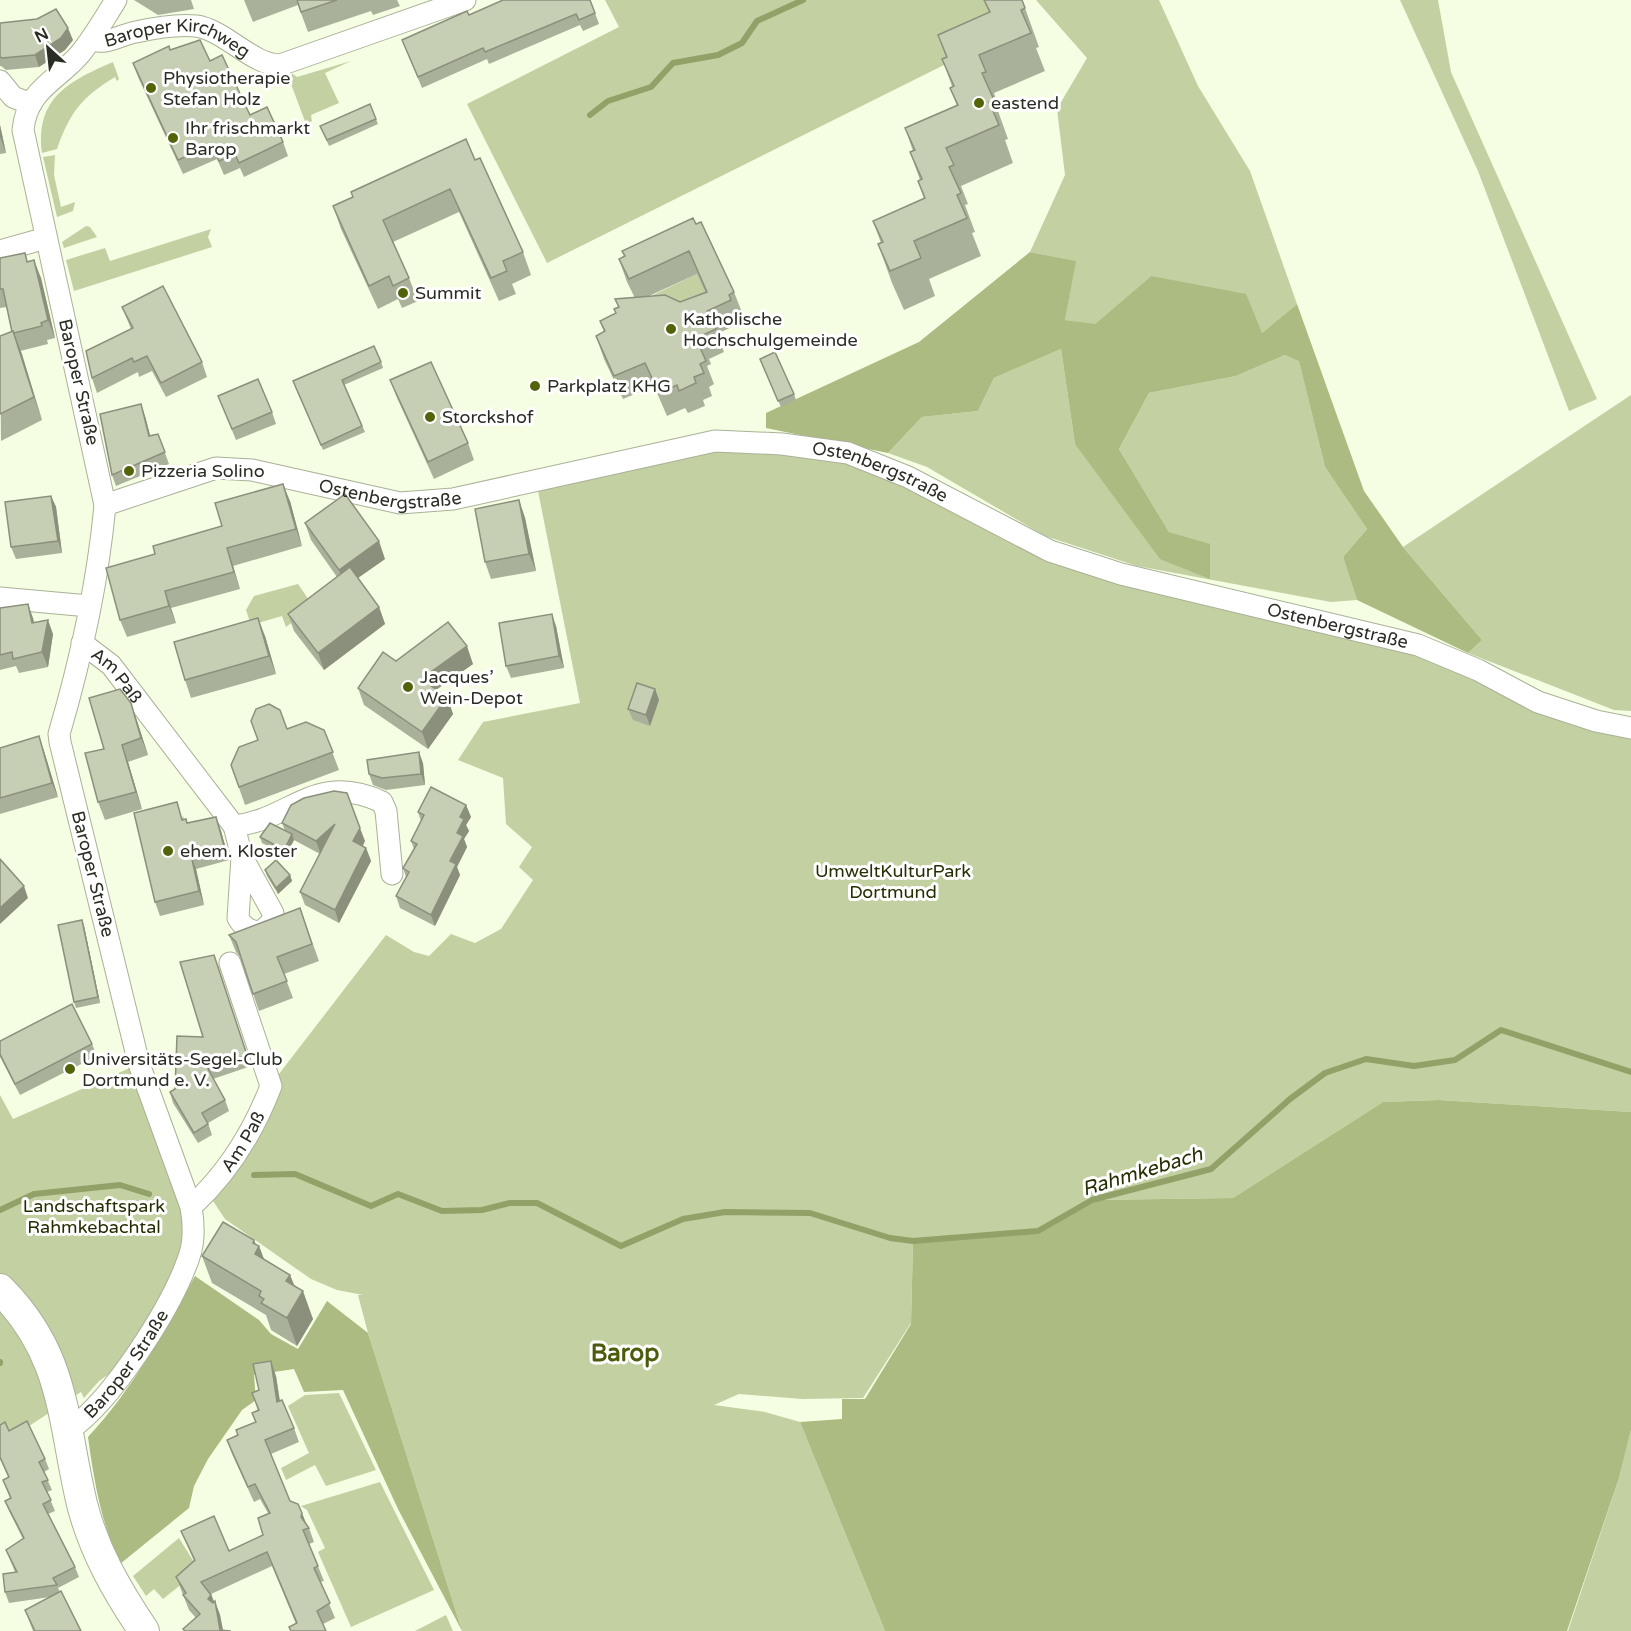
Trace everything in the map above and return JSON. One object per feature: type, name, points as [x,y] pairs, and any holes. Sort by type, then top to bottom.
[{"type":"street","points":[[11,96],[42,86],[74,60],[91,40],[116,0]]},
{"type":"street","name":"Baroper Kirchweg","points":[[91,40],[100,43],[134,32],[196,26],[213,32],[266,61],[280,65],[465,0]]},
{"type":"street","name":"Baroper Straße","points":[[11,96],[24,122],[24,135],[105,505],[101,553],[82,643],[59,734],[60,742],[139,1064],[191,1207],[195,1229],[191,1247],[175,1290],[126,1370],[85,1419],[69,1430],[82,1504],[99,1554],[118,1591],[144,1631]]},
{"type":"street","points":[[0,251],[46,238]]},
{"type":"street","name":"Ostenbergstraße","points":[[105,505],[216,468],[252,470],[400,503],[453,499],[715,441],[782,444],[848,453],[908,477],[1050,551],[1121,574],[1418,645],[1478,670],[1538,702],[1596,721],[1631,728]]},
{"type":"street","points":[[0,598],[88,606]]},
{"type":"street","name":"Am Paß","points":[[82,643],[111,665],[234,826],[242,857]]},
{"type":"street","points":[[234,826],[247,825],[307,797],[328,792],[369,796],[382,802],[386,811],[392,874]]},
{"type":"street","name":"Am Paß","points":[[191,1207],[207,1192],[252,1131],[271,1086],[230,963]]},
{"type":"street","points":[[0,1289],[15,1304],[41,1341],[53,1370],[69,1430]]},
{"type":"green space","points":[[605,0],[1022,0],[966,27],[974,50],[547,263],[467,104],[619,27]]},
{"type":"green space","points":[[1036,0],[1159,0],[1198,86],[1250,171],[1297,304],[1262,333],[1151,276],[1094,325],[1065,320],[1075,261],[1030,252],[1065,175],[1057,109],[1087,58]]},
{"type":"green space","points":[[1400,0],[1438,0],[1451,72],[1597,399],[1569,411],[1478,171]]},
{"type":"green space","points":[[351,61],[325,73],[339,103],[311,115],[312,121],[306,124],[288,76],[293,74],[297,77]]},
{"type":"green space","points":[[113,62],[119,79],[117,81],[115,77],[94,91],[72,115],[57,149],[42,153],[41,134],[44,118],[58,94],[82,76]]},
{"type":"green space","points":[[55,155],[54,175],[61,207],[75,202],[73,211],[57,217],[43,157]]},
{"type":"green space","points":[[86,226],[90,227],[97,237],[64,248],[62,242]]},
{"type":"green space","points":[[211,229],[208,237],[212,247],[74,291],[66,260],[105,248],[110,261]]},
{"type":"green space","points":[[1030,252],[1076,261],[1065,320],[1095,324],[1151,276],[1246,294],[1262,333],[1297,304],[1364,491],[1403,547],[1482,640],[1468,653],[1357,600],[1343,557],[1367,529],[1325,467],[1299,361],[1285,355],[1236,376],[1149,393],[1119,449],[1169,532],[1210,544],[1210,579],[1160,559],[1075,444],[1061,349],[994,378],[978,411],[922,417],[888,453],[766,428],[766,413],[919,342]]},
{"type":"green space","points":[[697,274],[716,316],[664,320],[653,295]]},
{"type":"green space","points":[[1061,349],[1075,444],[1210,578],[1210,545],[1169,532],[1119,449],[1149,393],[1236,376],[1285,355],[1299,360],[1325,467],[1367,529],[1343,557],[1357,600],[1331,602],[1137,566],[1045,536],[927,467],[888,453],[922,417],[978,411],[994,378]]},
{"type":"green space","points":[[1631,395],[1631,711],[1614,710],[1468,653],[1482,640],[1403,547]]},
{"type":"green space","name":"UmweltKulturPark Dortmund","points":[[720,450],[760,451],[842,461],[903,482],[994,530],[1417,650],[1631,732],[1631,1112],[1439,1100],[1383,1102],[1233,1198],[1092,1200],[1038,1231],[913,1241],[911,1323],[863,1398],[802,1399],[739,1394],[714,1405],[765,1412],[800,1422],[885,1631],[462,1631],[368,1333],[358,1295],[363,1295],[337,1290],[311,1279],[225,1219],[207,1192],[257,1124],[279,1074],[386,935],[414,952],[429,956],[451,934],[475,943],[501,929],[533,880],[519,867],[532,847],[506,824],[503,778],[458,760],[483,722],[580,703],[538,491]]},
{"type":"green space","points":[[298,584],[313,606],[286,627],[282,616],[251,625],[246,610],[254,596]]},
{"type":"green space","name":"Landschaftspark Rahmkebachtal","points":[[139,1064],[194,1229],[158,1308],[115,1370],[99,1381],[84,1398],[81,1392],[0,1445],[0,1095],[13,1119]]},
{"type":"green space","points":[[1439,1100],[1631,1112],[1631,1430],[1619,1478],[1567,1631],[885,1631],[800,1422],[842,1419],[842,1399],[865,1399],[911,1324],[913,1241],[1038,1231],[1092,1200],[1233,1198],[1383,1102]]},
{"type":"green space","points":[[195,1276],[259,1320],[271,1334],[298,1349],[327,1301],[368,1333],[462,1631],[398,1509],[343,1390],[304,1392],[294,1369],[254,1375],[256,1400],[242,1410],[208,1459],[194,1486],[189,1508],[120,1564],[99,1501],[88,1437],[133,1380]]},
{"type":"green space","points":[[339,1393],[376,1470],[326,1486],[315,1465],[286,1480],[281,1468],[309,1453],[288,1406],[305,1395]]},
{"type":"green space","points":[[1631,1430],[1631,1631],[1568,1631],[1619,1478]]},
{"type":"green space","points":[[380,1482],[434,1590],[351,1627],[318,1552],[325,1548],[307,1510],[301,1506]]},
{"type":"green space","points":[[179,1538],[199,1570],[163,1599],[154,1589],[146,1596],[133,1576]]},
{"type":"green space","points":[[446,1615],[453,1631],[415,1631]]},
{"type":"building","points":[[297,0],[337,0],[301,12]]},
{"type":"building","points":[[503,0],[590,0],[595,13],[579,20],[576,14],[485,52],[483,48],[418,77],[402,40],[467,11],[469,15]]},
{"type":"building","points":[[984,0],[1022,0],[1025,8],[1021,10],[1031,33],[979,55],[986,72],[982,73],[994,100],[989,102],[999,125],[946,148],[954,165],[949,167],[961,193],[957,195],[967,218],[914,241],[921,258],[890,271],[878,244],[883,242],[873,221],[925,198],[918,181],[922,179],[910,152],[915,150],[905,128],[958,105],[950,88],[954,86],[942,59],[947,57],[938,35],[990,12]]},
{"type":"building","points":[[56,9],[68,28],[61,38],[35,55],[0,57],[0,23],[37,19]]},
{"type":"building","points":[[200,40],[210,61],[222,55],[250,115],[267,107],[283,142],[239,163],[235,154],[219,161],[212,145],[178,160],[133,63],[169,46],[170,50]]},
{"type":"building","points":[[370,104],[376,119],[327,140],[320,126]]},
{"type":"building","points":[[466,139],[475,160],[480,158],[523,252],[503,261],[507,271],[491,278],[450,189],[383,220],[409,278],[393,286],[389,276],[369,286],[333,206],[353,197],[351,192]]},
{"type":"building","points":[[693,218],[696,224],[701,222],[734,292],[729,295],[731,300],[707,311],[716,329],[701,336],[703,341],[698,343],[706,361],[700,364],[704,373],[694,377],[696,383],[679,391],[677,385],[659,393],[645,363],[614,376],[596,336],[605,331],[600,321],[616,313],[614,309],[619,307],[615,299],[665,295],[680,302],[707,292],[689,251],[629,279],[619,259],[625,256],[622,251]]},
{"type":"building","points":[[25,253],[27,262],[34,260],[48,320],[41,323],[42,326],[14,333],[3,289],[0,289],[0,258]]},
{"type":"building","points":[[163,286],[202,362],[161,383],[147,356],[134,362],[132,358],[92,378],[86,351],[133,328],[122,307]]},
{"type":"building","points":[[13,331],[34,397],[0,414],[0,336]]},
{"type":"building","points":[[374,346],[381,362],[342,380],[362,426],[321,445],[293,381]]},
{"type":"building","points":[[775,352],[794,394],[778,401],[760,359]]},
{"type":"building","name":"Storckshof","points":[[431,362],[468,443],[428,462],[390,380]]},
{"type":"building","points":[[258,379],[272,412],[232,429],[218,396]]},
{"type":"building","points":[[141,404],[149,436],[158,434],[165,452],[112,475],[100,414]]},
{"type":"building","points":[[283,484],[296,529],[227,548],[234,572],[165,591],[169,606],[120,620],[106,568],[155,554],[153,546],[222,526],[215,503]]},
{"type":"building","points":[[345,494],[379,541],[339,570],[305,523]]},
{"type":"building","points":[[51,496],[58,541],[11,547],[5,502]]},
{"type":"building","points":[[519,500],[529,554],[485,562],[475,509]]},
{"type":"building","points":[[350,567],[379,607],[318,653],[288,614]]},
{"type":"building","points":[[28,604],[32,623],[48,620],[42,652],[13,659],[12,652],[0,655],[0,608]]},
{"type":"building","points":[[552,614],[559,656],[506,666],[499,623]]},
{"type":"building","points":[[258,618],[269,656],[185,680],[174,642]]},
{"type":"building","points":[[448,622],[467,646],[421,679],[447,697],[422,732],[358,688],[383,652],[396,661]]},
{"type":"building","points":[[637,683],[655,689],[646,715],[628,709]]},
{"type":"building","points":[[120,689],[131,703],[141,738],[122,745],[136,792],[98,802],[85,753],[104,749],[89,698]]},
{"type":"building","points":[[269,704],[280,710],[287,729],[306,722],[324,730],[333,752],[239,787],[231,765],[239,747],[258,740],[251,721],[256,709]]},
{"type":"building","points":[[39,736],[52,783],[0,798],[0,748]]},
{"type":"building","points":[[419,752],[421,774],[382,778],[369,774],[367,760]]},
{"type":"building","points":[[431,787],[466,805],[460,817],[464,819],[457,833],[463,836],[450,861],[456,864],[431,915],[396,896],[409,872],[403,868],[417,844],[411,841],[424,815],[418,812]]},
{"type":"building","points":[[334,791],[347,793],[360,828],[353,841],[366,848],[335,910],[300,892],[335,824],[316,841],[282,823],[291,805],[304,798]]},
{"type":"building","points":[[177,802],[182,820],[186,819],[187,823],[216,817],[224,846],[191,855],[199,891],[155,902],[134,813]]},
{"type":"building","points":[[270,823],[292,834],[284,850],[260,837]]},
{"type":"building","points":[[0,859],[24,886],[0,908]]},
{"type":"building","points":[[276,860],[290,875],[276,888],[265,870]]},
{"type":"building","points":[[300,908],[312,944],[277,957],[287,981],[253,994],[236,942],[229,935]]},
{"type":"building","points":[[82,920],[98,997],[74,1002],[58,925]]},
{"type":"building","points":[[214,955],[247,1055],[208,1069],[225,1100],[202,1113],[208,1124],[194,1133],[170,1092],[175,1089],[177,1036],[203,1037],[180,962]]},
{"type":"building","points":[[72,1004],[92,1044],[15,1084],[0,1054],[0,1041]]},
{"type":"building","points":[[223,1222],[254,1240],[253,1243],[259,1246],[255,1254],[290,1275],[286,1281],[303,1291],[287,1318],[261,1303],[264,1299],[259,1296],[261,1291],[202,1256]]},
{"type":"building","points":[[271,1361],[277,1402],[282,1400],[294,1428],[265,1440],[290,1501],[298,1504],[302,1513],[301,1517],[309,1528],[303,1530],[318,1566],[314,1568],[330,1603],[317,1611],[326,1631],[291,1631],[289,1627],[297,1623],[267,1552],[201,1582],[211,1595],[208,1599],[213,1603],[215,1601],[220,1630],[231,1631],[185,1631],[183,1629],[200,1614],[183,1595],[186,1593],[176,1577],[195,1560],[181,1531],[214,1516],[229,1551],[263,1535],[258,1518],[270,1513],[255,1484],[248,1487],[227,1440],[238,1435],[236,1430],[256,1422],[252,1413],[259,1410],[252,1393],[259,1390],[253,1364]]},
{"type":"building","points":[[27,1421],[45,1459],[39,1462],[48,1480],[42,1482],[51,1500],[43,1504],[75,1567],[53,1578],[57,1585],[5,1592],[3,1574],[17,1572],[6,1550],[24,1538],[5,1501],[11,1498],[3,1480],[9,1477],[0,1457],[0,1425],[5,1422],[9,1431]]},
{"type":"building","points":[[61,1591],[81,1631],[35,1631],[25,1610]]},
{"type":"waterway","points":[[590,115],[608,101],[651,87],[673,63],[718,55],[742,43],[757,21],[803,0]]},
{"type":"waterway","name":"Rahmkebach","points":[[254,1175],[295,1174],[371,1206],[398,1194],[442,1211],[482,1210],[510,1203],[537,1203],[621,1246],[683,1219],[725,1212],[810,1213],[890,1238],[913,1241],[1038,1231],[1092,1200],[1211,1169],[1290,1099],[1325,1073],[1366,1059],[1414,1066],[1455,1060],[1501,1030],[1631,1072]]},
{"type":"waterway","name":"Rahmkebach","points":[[0,1210],[34,1194],[120,1185],[149,1194]]},
{"type":"place","name":"Physiotherapie Stefan Holz","points":[[151,88]]},
{"type":"place","name":"eastend","points":[[979,103]]},
{"type":"place","name":"Ihr frischmarkt Barop","points":[[173,138]]},
{"type":"place","name":"Summit","points":[[403,293]]},
{"type":"place","name":"Katholische Hochschulgemeinde","points":[[671,329]]},
{"type":"place","name":"Parkplatz KHG","points":[[535,386]]},
{"type":"place","name":"Storckshof","points":[[430,417]]},
{"type":"place","name":"Pizzeria Solino","points":[[129,471]]},
{"type":"place","name":"Jacques’ Wein-Depot","points":[[408,687]]},
{"type":"place","name":"ehem. Kloster","points":[[168,851]]},
{"type":"place","name":"Universitäts-Segel-Club Dortmund e. V.","points":[[70,1069]]},
{"type":"district","name":"Barop","points":[[625,1353]]}]
